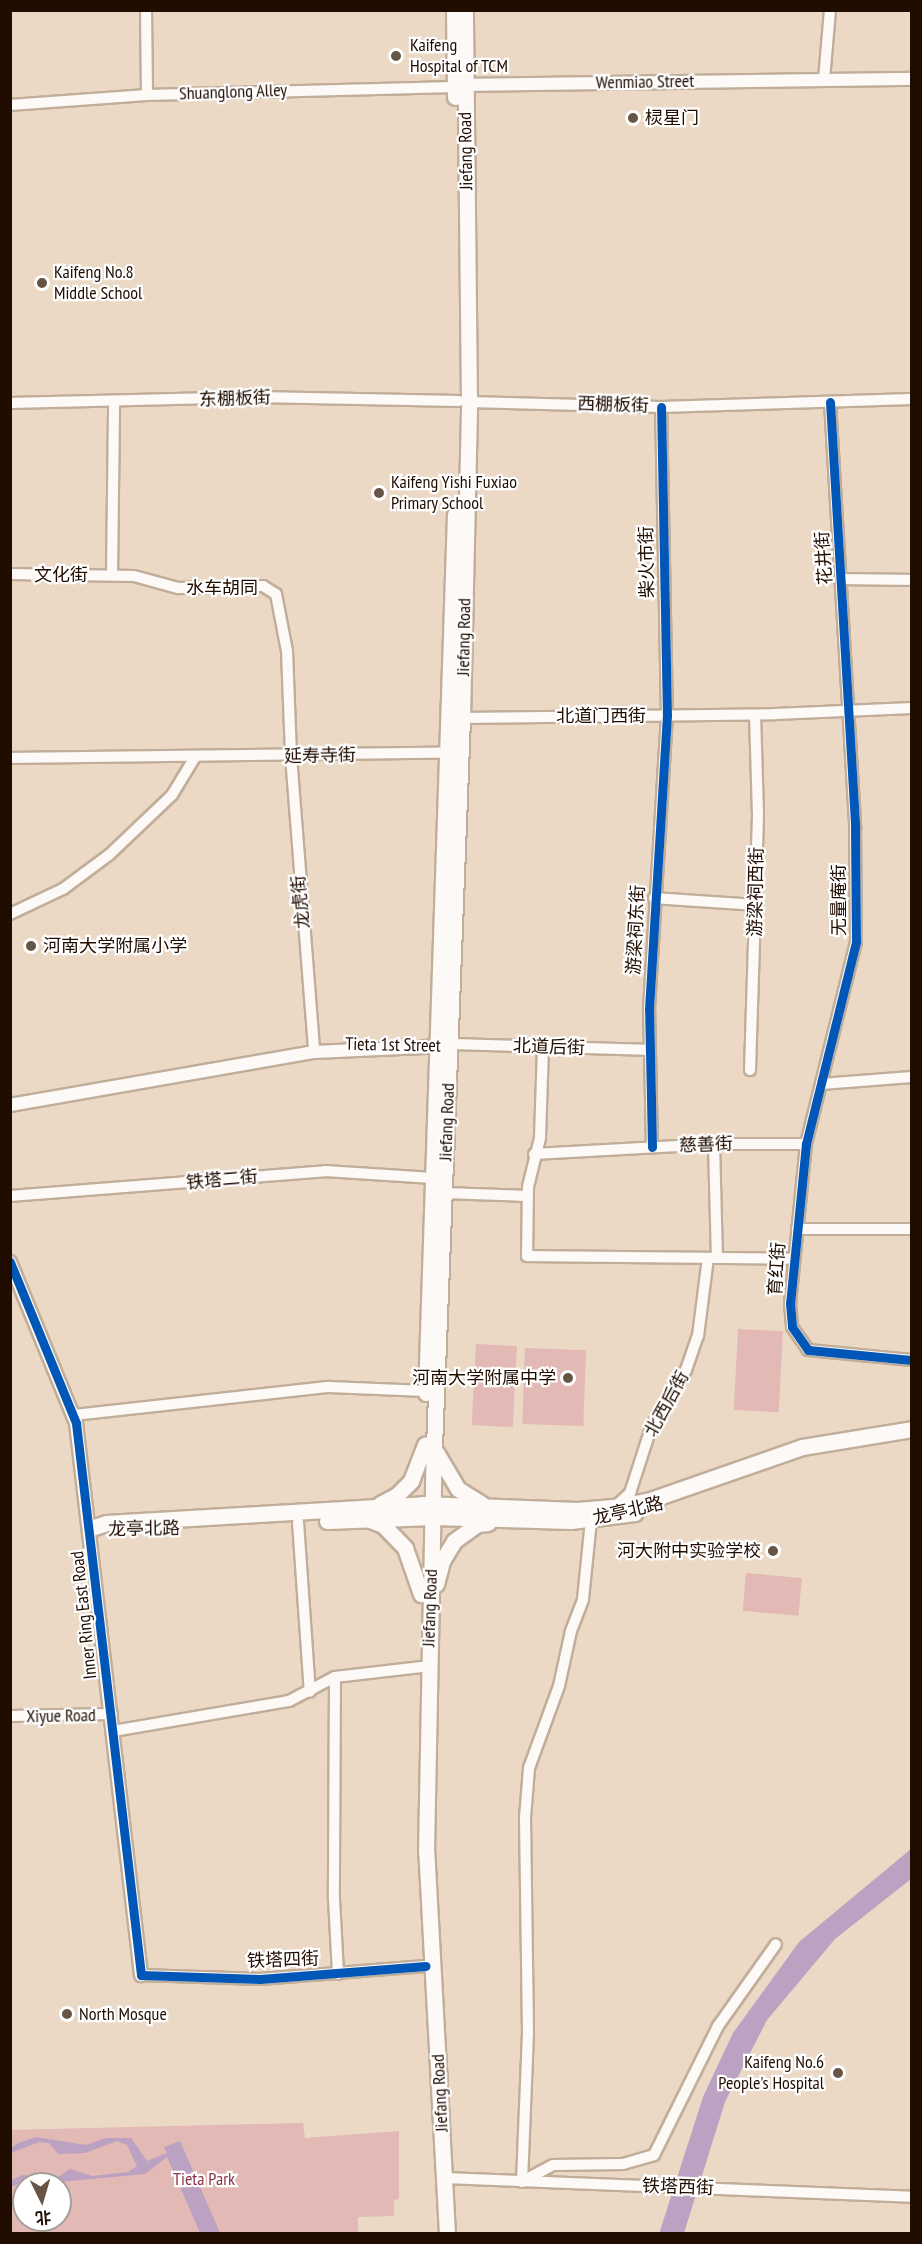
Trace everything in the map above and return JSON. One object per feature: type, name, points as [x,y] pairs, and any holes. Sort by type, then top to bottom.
[{"type":"main road","name":"Jiefang Road","points":[[429,1446],[426,1391],[433,1178],[462,718],[464,401],[460,86],[454,10]]},
{"type":"main road","name":"Jiefang Road","points":[[460,86],[465,10]]},
{"type":"main road","name":"Jiefang Road","points":[[447,2234],[426,1852],[426,1594],[429,1446],[444,1193],[441,1046],[446,753],[464,401]]},
{"type":"main road","name":"龙亭北路","points":[[501,1514],[615,1507],[647,1500],[802,1447],[912,1429]]},
{"type":"main road","name":"龙亭北路","points":[[91,1528],[106,1523],[428,1511],[591,1520],[650,1509],[805,1456],[912,1439]]},
{"type":"main road","points":[[426,1594],[405,1548],[382,1525],[367,1514],[406,1487],[429,1446],[458,1489],[478,1503],[501,1514]]},
{"type":"main road","name":"龙亭北路","points":[[91,1528],[108,1532],[298,1522],[367,1514]]},
{"type":"main road","points":[[426,1594],[447,1550],[462,1533],[501,1514]]},
{"type":"main road","name":"Jiefang Road","points":[[426,1594],[421,1667],[419,1853],[438,2234]]},
{"type":"street","points":[[146,10],[147,95]]},
{"type":"street","points":[[824,80],[830,10]]},
{"type":"street","name":"Wenmiao Street","points":[[460,86],[912,79]]},
{"type":"street","name":"Shuanglong Alley","points":[[10,105],[147,95],[460,86]]},
{"type":"street","name":"东棚板街","points":[[10,403],[256,397],[464,401]]},
{"type":"street","name":"西棚板街","points":[[464,401],[661,406],[912,399]]},
{"type":"street","points":[[112,575],[114,402]]},
{"type":"street","name":"花井街","points":[[830,402],[848,712]]},
{"type":"street","name":"柴火市街","points":[[661,406],[667,716]]},
{"type":"street","name":"文化街","points":[[10,574],[112,575]]},
{"type":"street","name":"水车胡同","points":[[112,575],[146,578],[178,588],[272,589],[283,615],[287,651],[291,756]]},
{"type":"street","points":[[842,579],[912,579]]},
{"type":"street","name":"北道门西街","points":[[462,718],[755,715],[912,708]]},
{"type":"street","name":"无量庵街","points":[[821,1084],[856,942],[848,712]]},
{"type":"street","name":"游梁祠西街","points":[[750,1070],[756,905],[755,715]]},
{"type":"street","name":"游梁祠东街","points":[[652,1147],[648,1050],[654,898],[667,716]]},
{"type":"street","name":"延寿寺街","points":[[10,758],[446,753]]},
{"type":"street","name":"龙虎街","points":[[291,756],[314,1047]]},
{"type":"street","points":[[10,914],[63,890],[109,855],[172,795],[195,757]]},
{"type":"street","name":"游梁祠东街","points":[[654,898],[756,905]]},
{"type":"street","name":"Tieta 1st Street","points":[[10,1099],[314,1047],[441,1046]]},
{"type":"street","name":"Tieta 1st Street","points":[[10,1105],[314,1052],[441,1046]]},
{"type":"street","name":"北道后街","points":[[441,1046],[648,1050]]},
{"type":"street","points":[[444,1193],[528,1196],[534,1154],[540,1138],[543,1047]]},
{"type":"street","points":[[821,1084],[912,1077]]},
{"type":"street","name":"育红街","points":[[821,1084],[806,1144],[794,1259],[792,1327],[808,1350],[912,1359]]},
{"type":"street","points":[[713,1258],[714,1144]]},
{"type":"street","name":"慈善街","points":[[534,1154],[714,1144],[806,1144]]},
{"type":"street","name":"铁塔二街","points":[[10,1196],[325,1171],[433,1178]]},
{"type":"street","name":"育红街","points":[[528,1196],[526,1256],[794,1259]]},
{"type":"street","points":[[797,1229],[912,1229]]},
{"type":"street","name":"北西后街","points":[[615,1507],[630,1493],[652,1425],[686,1370],[698,1336],[713,1258]]},
{"type":"street","name":"Inner Ring East Road","points":[[10,1262],[75,1415],[91,1528],[141,1975]]},
{"type":"street","points":[[75,1415],[329,1387],[426,1391]]},
{"type":"street","points":[[522,2182],[528,2032],[525,1818],[530,1768],[560,1686],[571,1631],[583,1599],[591,1520]]},
{"type":"street","points":[[298,1522],[310,1692]]},
{"type":"street","points":[[113,1731],[289,1701],[310,1692],[334,1677],[421,1667]]},
{"type":"street","points":[[334,1677],[334,1899],[338,1974]]},
{"type":"street","name":"Xiyue Road","points":[[10,1716],[112,1714]]},
{"type":"street","points":[[522,2182],[553,2165],[623,2164],[654,2155],[718,2026],[776,1944]]},
{"type":"street","name":"铁塔四街","points":[[141,1975],[260,1979],[425,1966]]},
{"type":"street","name":"铁塔西街","points":[[445,2178],[912,2197]]},
{"type":"green space","points":[[738,1329],[783,1331],[779,1412],[734,1410]]},
{"type":"green space","points":[[476,1344],[517,1346],[513,1427],[472,1425]]},
{"type":"green space","points":[[525,1348],[586,1350],[583,1426],[522,1424]]},
{"type":"green space","points":[[746,1573],[802,1578],[798,1616],[743,1611]]},
{"type":"green space","name":"Tieta Park","points":[[303,2123],[305,2138],[399,2131],[399,2199],[394,2200],[394,2216],[358,2217],[358,2233],[11,2233],[10,2130]]},
{"type":"shaded area","points":[[911,1849],[911,1879],[835,1939],[767,2020],[725,2102],[684,2233],[659,2234],[703,2097],[733,2033],[799,1942]]},
{"type":"shaded area","points":[[36,2137],[86,2145],[105,2138],[131,2138],[147,2161],[167,2153],[164,2147],[180,2141],[220,2233],[200,2233],[167,2157],[145,2174],[72,2181],[72,2172],[66,2172],[70,2169],[92,2176],[128,2172],[137,2166],[127,2145],[117,2141],[85,2153],[58,2154],[49,2143],[39,2142],[11,2153],[11,2148]]},
{"type":"cycle path","points":[[830,402],[855,828],[856,942],[806,1144],[790,1303],[792,1327],[808,1350],[912,1360]]},
{"type":"cycle path","points":[[652,1147],[649,1009],[667,716],[661,407]]},
{"type":"cycle path","points":[[10,1262],[76,1423],[141,1975],[260,1979],[425,1966]]},
{"type":"place","name":"Kaifeng Hospital of TCM","points":[[396,56]]},
{"type":"place","name":"棂星门","points":[[633,118]]},
{"type":"place","name":"Kaifeng No.8 Middle School","points":[[42,283]]},
{"type":"place","name":"Kaifeng Yishi Fuxiao Primary School","points":[[379,493]]},
{"type":"place","name":"河南大学附属小学","points":[[31,946]]},
{"type":"place","name":"河南大学附属中学","points":[[568,1378]]},
{"type":"place","name":"河大附中实验学校","points":[[773,1551]]},
{"type":"place","name":"North Mosque","points":[[67,2014]]},
{"type":"place","name":"Kaifeng No.6 People's Hospital","points":[[838,2073]]}]
